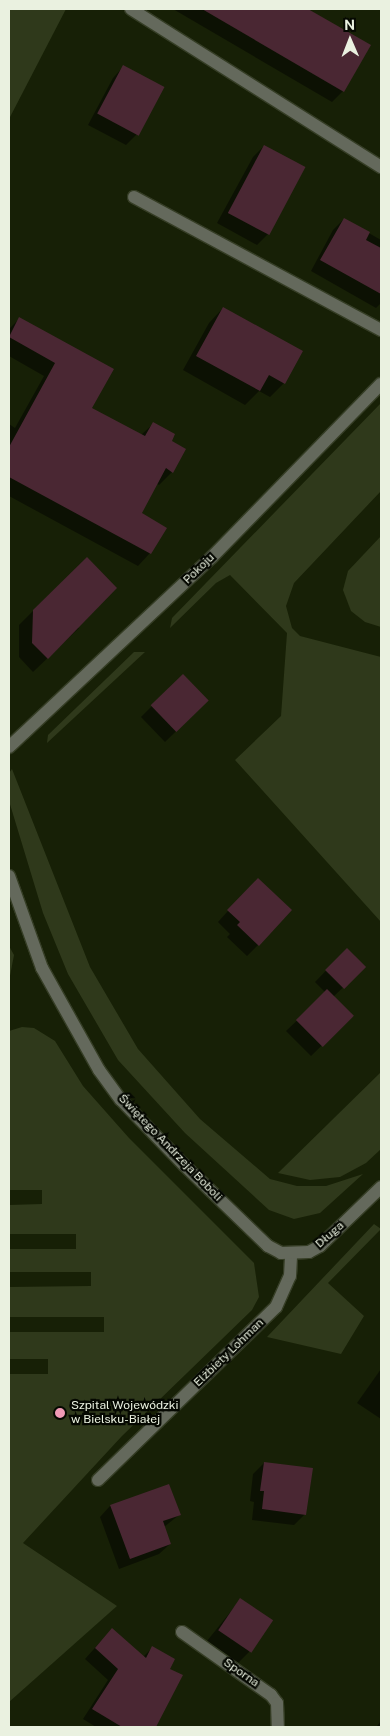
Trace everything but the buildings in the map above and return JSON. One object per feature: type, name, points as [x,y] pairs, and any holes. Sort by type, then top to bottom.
[{"type":"street","points":[[131,9],[381,167]]},
{"type":"street","points":[[134,197],[381,330]]},
{"type":"street","name":"Pokoju","points":[[9,747],[212,557],[381,384]]},
{"type":"street","name":"Świętego Andrzeja Boboli","points":[[9,876],[42,968],[99,1070],[134,1113],[268,1246],[291,1254]]},
{"type":"street","name":"Długa","points":[[291,1254],[309,1252],[320,1246],[381,1187]]},
{"type":"street","name":"Elżbiety Lohman","points":[[98,1480],[276,1307],[288,1283],[291,1254]]},
{"type":"street","name":"Sporna","points":[[182,1632],[271,1695],[277,1703],[278,1727]]},
{"type":"green space","points":[[9,9],[66,9],[9,119]]},
{"type":"green space","points":[[381,403],[381,491],[294,583],[286,606],[292,628],[300,636],[381,657],[381,922],[235,760],[281,716],[287,633],[230,575],[216,583],[170,628],[172,618]]},
{"type":"green space","points":[[381,536],[381,627],[365,622],[351,611],[343,590],[348,571]]},
{"type":"green space","points":[[134,652],[145,652],[47,743],[48,735]]},
{"type":"green space","points":[[12,769],[90,967],[138,1049],[200,1119],[270,1179],[297,1186],[326,1186],[363,1174],[320,1213],[294,1219],[269,1210],[185,1133],[118,1060],[68,974],[43,913],[9,801],[9,773]]},
{"type":"green space","points":[[9,946],[14,955],[9,981]]},
{"type":"green space","points":[[22,1027],[34,1028],[55,1041],[83,1086],[129,1138],[254,1263],[259,1297],[252,1310],[122,1436],[23,1543],[117,1606],[9,1702],[9,1374],[48,1374],[48,1359],[9,1359],[9,1332],[104,1332],[104,1317],[9,1317],[9,1287],[91,1286],[91,1272],[9,1272],[9,1249],[76,1249],[76,1234],[9,1234],[9,1205],[42,1204],[42,1190],[9,1190],[9,1031]]},
{"type":"green space","points":[[381,1072],[381,1149],[366,1163],[340,1177],[310,1180],[278,1173]]},
{"type":"green space","points":[[374,1224],[381,1229],[328,1283],[364,1316],[341,1354],[267,1337]]},
{"type":"place","name":"Szpital Wojewódzki w Bielsku-Białej","points":[[60,1413]]}]
